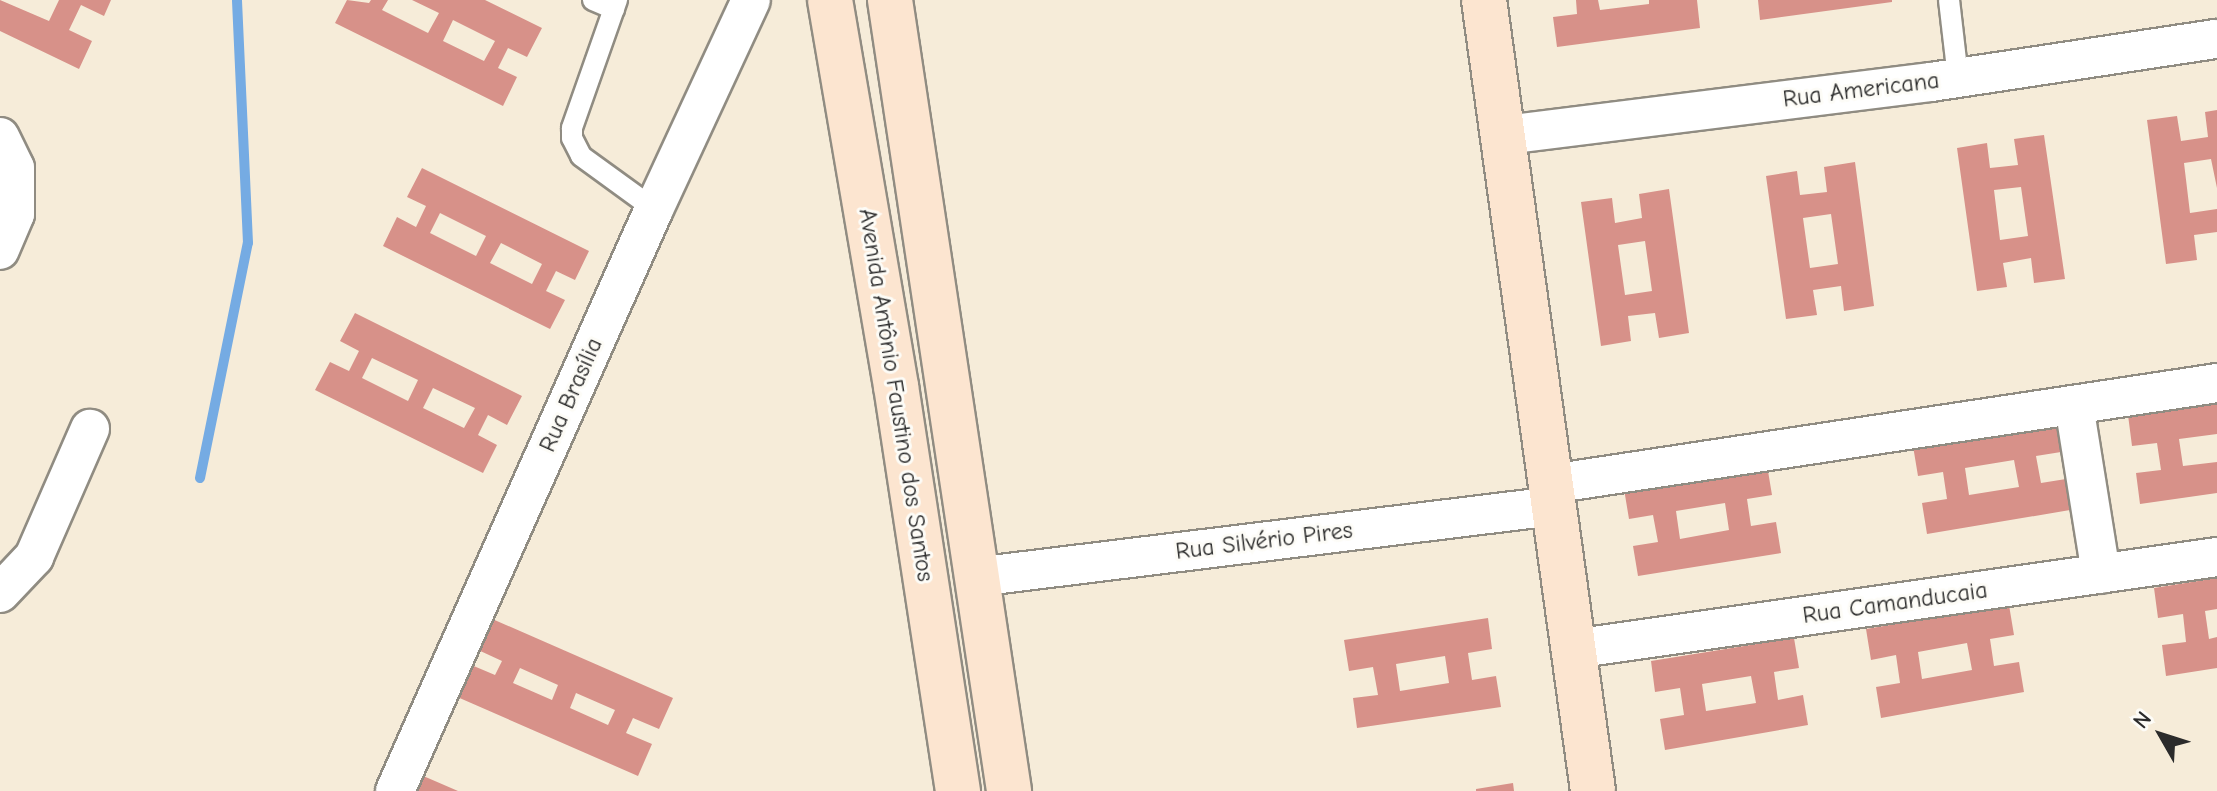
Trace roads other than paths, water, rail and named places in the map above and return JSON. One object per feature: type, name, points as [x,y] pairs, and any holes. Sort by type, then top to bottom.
[{"type":"main road","name":"Avenida Antônio Faustino dos Santos","points":[[830,0],[896,386],[958,791]]},
{"type":"main road","name":"Avenida Antônio Faustino dos Santos","points":[[890,0],[1009,791]]},
{"type":"main road","points":[[1484,0],[1593,791]]},
{"type":"street","name":"Rua Brasília","points":[[395,791],[654,209],[751,0]]},
{"type":"street","name":"Rua Americana","points":[[1505,135],[1958,78],[2217,39]]},
{"type":"street","points":[[0,137],[15,168],[15,214],[0,250]]},
{"type":"street","name":"Rua Silvério Pires","points":[[976,577],[1552,495],[2217,383]]},
{"type":"street","points":[[2074,405],[2101,574]]},
{"type":"street","points":[[0,593],[34,557],[90,429]]},
{"type":"street","name":"Rua Camanducaia","points":[[1573,649],[2217,557]]},
{"type":"lane","points":[[593,0],[616,4],[572,128],[572,138],[581,156],[654,209]]},
{"type":"lane","points":[[1949,0],[1958,78]]},
{"type":"waterway","points":[[200,478],[248,243],[237,0]]}]
